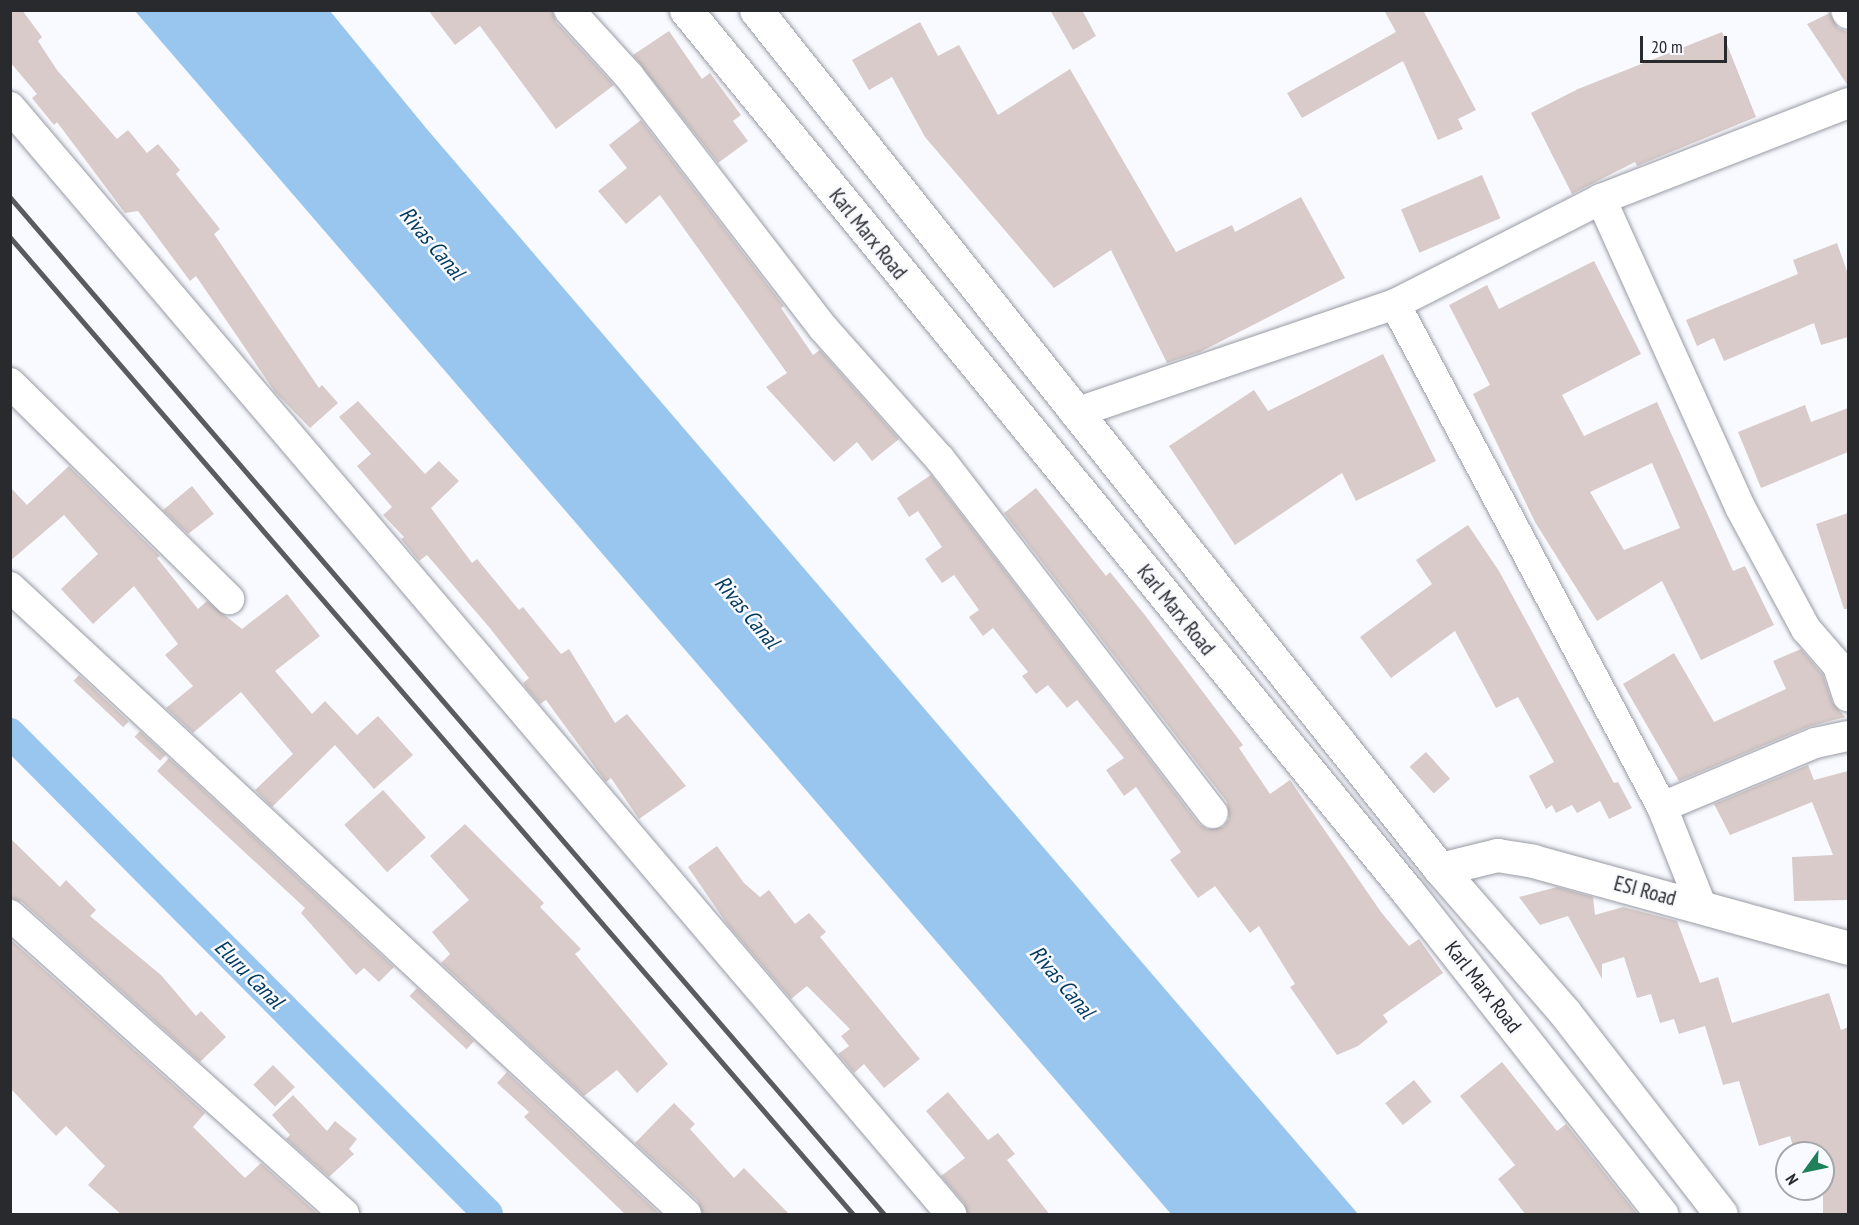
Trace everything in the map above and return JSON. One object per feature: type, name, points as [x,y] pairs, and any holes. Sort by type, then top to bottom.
[{"type":"main road","name":"Karl Marx Road","points":[[756,10],[1440,869],[1638,1104],[1721,1215]]},
{"type":"main road","name":"Karl Marx Road","points":[[692,13],[1159,590],[1408,892],[1661,1215]]},
{"type":"main road","points":[[1159,590],[1194,560]]},
{"type":"main road","name":"ESI Road","points":[[1440,869],[1497,855],[1701,905],[1848,948]]},
{"type":"main road","points":[[1598,1133],[1638,1104]]},
{"type":"street","points":[[568,10],[629,76],[824,329],[940,459],[1214,813]]},
{"type":"street","points":[[1075,412],[1395,304],[1601,200],[1848,103]]},
{"type":"street","points":[[10,107],[951,1215]]},
{"type":"street","points":[[1601,200],[1740,507],[1806,629],[1838,666],[1848,696]]},
{"type":"street","points":[[1395,304],[1662,807],[1701,905]]},
{"type":"street","points":[[10,383],[229,599]]},
{"type":"street","points":[[10,587],[686,1215]]},
{"type":"street","points":[[1662,807],[1815,743],[1848,736]]},
{"type":"street","points":[[10,915],[344,1215]]},
{"type":"water","name":"Rivas Canal","points":[[135,11],[330,11],[426,128],[1358,1214],[1171,1214]]},
{"type":"building","points":[[10,10],[22,10],[42,37],[38,41],[57,70],[117,139],[128,130],[147,153],[158,144],[180,170],[176,174],[220,229],[214,234],[319,388],[322,385],[338,403],[310,428],[275,392],[196,276],[190,281],[138,211],[125,213],[57,122],[54,125],[32,98],[37,94],[10,62]]},
{"type":"building","points":[[428,10],[552,10],[556,22],[614,85],[556,129],[480,26],[455,45]]},
{"type":"building","points":[[1050,10],[1082,10],[1096,36],[1073,50]]},
{"type":"building","points":[[1384,10],[1423,10],[1476,110],[1458,119],[1463,129],[1438,140],[1403,61],[1302,118],[1287,93],[1396,32]]},
{"type":"building","points":[[1830,13],[1838,28],[1848,32],[1848,86],[1807,24]]},
{"type":"building","points":[[920,22],[938,56],[959,45],[998,115],[1070,69],[1176,252],[1232,225],[1235,232],[1301,197],[1345,278],[1200,352],[1167,363],[1111,250],[1054,288],[925,137],[892,77],[869,90],[852,60]]},
{"type":"building","points":[[669,31],[702,79],[710,73],[741,115],[733,121],[748,141],[718,163],[633,55]]},
{"type":"building","points":[[1722,32],[1756,117],[1637,166],[1635,162],[1572,194],[1531,113],[1578,89]]},
{"type":"building","points":[[641,120],[784,306],[781,308],[813,355],[820,350],[899,439],[872,461],[857,442],[834,462],[766,387],[787,373],[660,195],[626,224],[598,191],[627,168],[609,145]]},
{"type":"building","points":[[1482,175],[1500,218],[1419,253],[1401,209]]},
{"type":"building","points":[[1837,243],[1848,274],[1848,337],[1821,345],[1814,323],[1724,361],[1714,338],[1697,346],[1686,320],[1798,274],[1793,260]]},
{"type":"building","points":[[1594,261],[1641,354],[1562,395],[1584,436],[1657,402],[1733,571],[1745,566],[1774,625],[1701,660],[1662,581],[1597,621],[1535,522],[1473,394],[1490,385],[1449,305],[1487,285],[1499,309]],"holes":[[[1652,463],[1680,528],[1624,550],[1590,492]]]},
{"type":"building","points":[[1383,354],[1436,461],[1356,501],[1342,473],[1235,545],[1169,446],[1254,390],[1268,411]]},
{"type":"building","points":[[358,401],[425,474],[439,461],[459,481],[431,508],[472,563],[477,559],[519,610],[523,607],[561,654],[569,649],[615,723],[627,714],[686,786],[639,819],[611,778],[606,782],[546,700],[540,704],[527,689],[523,683],[529,678],[489,627],[427,555],[419,561],[401,539],[404,537],[383,515],[392,507],[357,466],[371,454],[339,417]]},
{"type":"building","points":[[1805,405],[1811,422],[1848,408],[1848,452],[1761,488],[1738,432]]},
{"type":"building","points":[[69,466],[160,556],[157,558],[198,609],[207,601],[242,629],[287,594],[320,636],[275,671],[312,714],[325,701],[357,735],[378,716],[413,755],[374,789],[335,745],[272,807],[255,790],[293,754],[241,692],[193,733],[166,708],[193,686],[165,655],[178,644],[134,586],[93,624],[61,589],[98,554],[64,515],[10,561],[10,487],[27,505]]},
{"type":"building","points":[[931,475],[1199,824],[1207,829],[1223,827],[1229,819],[1227,802],[1004,513],[1036,488],[1106,576],[1110,572],[1144,614],[1243,745],[1239,748],[1270,794],[1290,780],[1381,912],[1409,946],[1419,939],[1443,973],[1383,1015],[1388,1022],[1358,1046],[1337,1055],[1290,987],[1295,984],[1259,926],[1250,933],[1215,886],[1198,898],[1170,860],[1181,852],[1136,787],[1124,796],[1106,770],[1124,758],[1077,700],[1067,708],[1048,685],[1036,694],[1022,676],[1028,672],[993,628],[983,636],[969,617],[979,610],[954,575],[942,583],[925,559],[942,547],[918,511],[909,517],[897,498]]},
{"type":"building","points":[[192,486],[214,514],[188,534],[163,510]]},
{"type":"building","points":[[1848,513],[1848,609],[1844,609],[1816,524]]},
{"type":"building","points":[[1468,525],[1499,571],[1614,783],[1618,782],[1632,808],[1609,819],[1600,801],[1577,813],[1572,805],[1556,813],[1552,805],[1546,809],[1529,776],[1554,762],[1518,697],[1496,708],[1455,631],[1391,678],[1360,637],[1432,584],[1416,560]]},
{"type":"building","points":[[1801,649],[1823,675],[1832,702],[1845,717],[1808,727],[1679,781],[1623,684],[1674,653],[1714,722],[1786,689],[1773,661]]},
{"type":"building","points":[[79,675],[129,721],[123,727],[74,681]]},
{"type":"building","points":[[140,731],[166,755],[160,761],[135,737]]},
{"type":"building","points":[[1426,752],[1450,779],[1434,793],[1410,767]]},
{"type":"building","points":[[169,758],[394,967],[379,982],[364,968],[356,975],[301,913],[305,908],[157,771]]},
{"type":"building","points":[[1808,765],[1814,780],[1848,771],[1848,900],[1794,901],[1792,857],[1833,855],[1812,802],[1730,835],[1714,804]]},
{"type":"building","points":[[383,790],[426,838],[387,872],[344,825]]},
{"type":"building","points":[[465,824],[544,903],[540,907],[581,949],[575,954],[668,1064],[637,1093],[617,1070],[584,1096],[441,963],[450,954],[432,932],[469,900],[430,856]]},
{"type":"building","points":[[10,838],[60,887],[66,880],[96,910],[90,916],[161,975],[196,1016],[201,1011],[226,1037],[200,1062],[22,902],[10,898]]},
{"type":"building","points":[[717,846],[744,883],[760,897],[769,890],[795,924],[809,913],[826,932],[820,937],[920,1059],[884,1088],[864,1064],[854,1073],[838,1054],[849,1046],[841,1036],[850,1029],[807,986],[791,999],[727,924],[688,867]]},
{"type":"building","points":[[1557,887],[1593,897],[1595,915],[1623,907],[1677,921],[1700,983],[1718,977],[1732,1023],[1829,993],[1841,1030],[1848,1027],[1848,1215],[1823,1215],[1823,1201],[1835,1201],[1835,1141],[1791,1141],[1790,1136],[1759,1146],[1739,1081],[1723,1085],[1705,1026],[1679,1034],[1674,1019],[1660,1023],[1651,994],[1637,998],[1624,957],[1602,964],[1602,979],[1568,916],[1540,925],[1519,897]]},
{"type":"building","points":[[10,939],[205,1113],[193,1127],[245,1178],[261,1163],[319,1215],[122,1215],[88,1185],[105,1166],[66,1126],[56,1136],[10,1088]]},
{"type":"building","points":[[417,988],[474,1041],[467,1049],[409,996]]},
{"type":"building","points":[[1502,1062],[1557,1131],[1566,1124],[1638,1215],[1526,1215],[1498,1179],[1515,1165],[1460,1096]]},
{"type":"building","points":[[273,1065],[295,1087],[275,1107],[253,1085]]},
{"type":"building","points":[[507,1072],[661,1215],[626,1215],[524,1117],[529,1112],[497,1083]]},
{"type":"building","points":[[1414,1080],[1432,1102],[1403,1125],[1385,1103]]},
{"type":"building","points":[[948,1092],[988,1140],[998,1133],[1015,1154],[1007,1160],[1050,1215],[968,1215],[964,1203],[941,1176],[965,1158],[926,1111]]},
{"type":"building","points":[[293,1095],[327,1131],[335,1121],[357,1139],[349,1149],[354,1154],[329,1177],[286,1139],[290,1135],[272,1115]]},
{"type":"building","points":[[674,1103],[695,1124],[690,1129],[734,1178],[744,1168],[790,1215],[703,1215],[698,1201],[635,1143]]},
{"type":"waterway","name":"Eluru Canal","points":[[10,733],[488,1214]]},
{"type":"railway","points":[[10,197],[884,1214]]},
{"type":"railway","points":[[10,237],[853,1214]]}]
